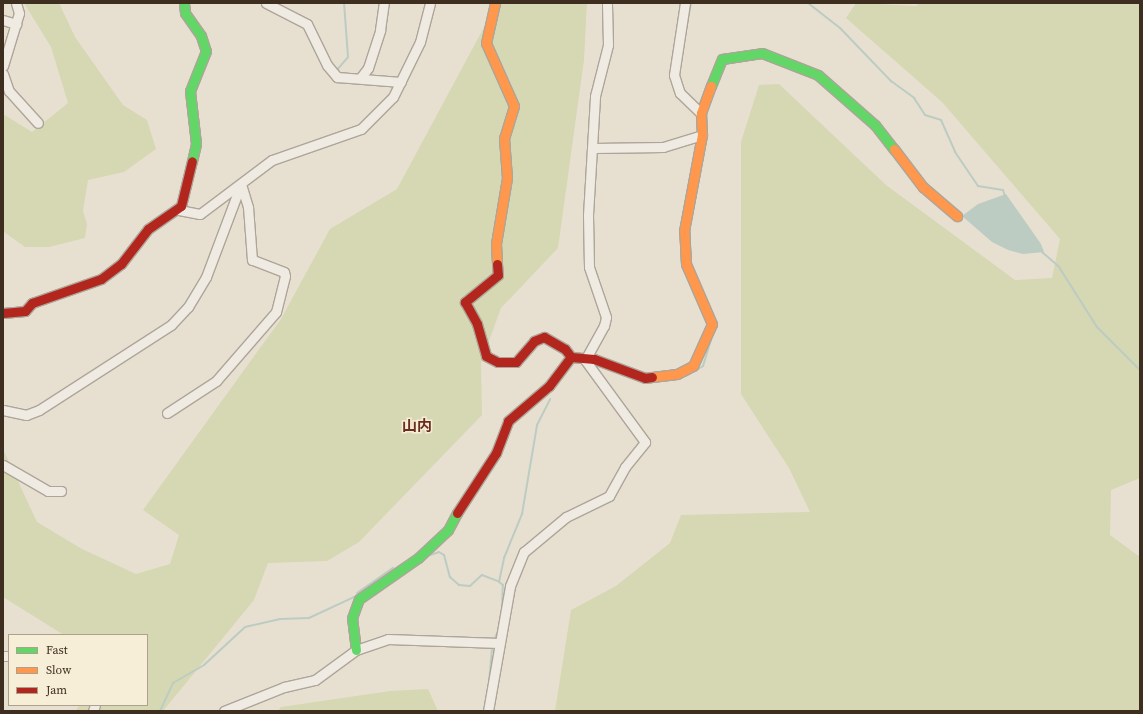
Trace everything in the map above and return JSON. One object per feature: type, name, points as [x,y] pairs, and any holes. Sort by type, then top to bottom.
[{"type":"street","points":[[3,66],[19,12],[16,3]]},
{"type":"street","points":[[179,210],[196,144],[190,91],[206,51],[201,36],[185,13],[184,3]]},
{"type":"street","points":[[266,3],[307,24],[327,66],[337,77],[361,77],[401,82]]},
{"type":"street","points":[[361,77],[368,68],[376,45],[384,3]]},
{"type":"street","points":[[3,313],[25,311],[32,303],[101,279],[121,264],[148,229],[179,210],[200,214],[272,160],[362,129],[394,97],[420,42],[430,3]]},
{"type":"street","points":[[495,3],[485,35],[486,43],[514,106],[504,138],[508,178],[496,244],[498,275],[494,282],[469,296],[465,305],[477,324],[486,356],[498,362],[516,362],[534,341],[544,337],[565,349],[571,357],[585,360],[594,359],[644,378],[677,374],[696,361],[712,324],[686,264],[684,231],[702,135],[703,109],[726,56],[755,52],[806,68],[875,125],[923,187],[957,216]]},
{"type":"street","points":[[585,360],[604,326],[606,317],[588,260],[594,148],[595,96],[608,45],[607,3]]},
{"type":"street","points":[[685,3],[674,75],[680,93],[703,109]]},
{"type":"street","points":[[3,20],[16,24]]},
{"type":"street","points":[[3,74],[9,91],[38,123]]},
{"type":"street","points":[[594,148],[663,147],[702,135]]},
{"type":"street","points":[[3,410],[26,414],[39,410],[171,325],[188,307],[206,278],[241,184]]},
{"type":"street","points":[[167,413],[216,381],[276,312],[285,276],[284,272],[252,260],[248,207],[241,184]]},
{"type":"street","points":[[356,650],[352,618],[359,599],[418,558],[448,530],[472,486],[496,453],[508,421],[549,386],[571,357]]},
{"type":"street","points":[[488,711],[495,642],[512,579],[524,552],[566,517],[610,496],[625,467],[645,442],[585,360]]},
{"type":"street","points":[[3,465],[48,491],[62,491]]},
{"type":"street","points":[[224,711],[278,689],[315,680],[356,650],[388,639],[495,642]]},
{"type":"green space","points":[[24,3],[59,3],[75,37],[123,105],[147,120],[156,149],[124,172],[88,180],[83,211],[87,224],[85,238],[49,247],[25,247],[4,232],[3,226],[3,114],[32,132],[68,103],[51,47]]},
{"type":"green space","points":[[497,3],[587,3],[584,60],[558,248],[501,308],[481,363],[482,415],[359,542],[327,561],[268,563],[254,600],[163,711],[76,711],[78,706],[148,706],[148,634],[62,634],[3,597],[3,449],[37,522],[82,549],[136,574],[170,564],[179,535],[143,510],[281,319],[330,229],[397,189]]},
{"type":"green space","points":[[856,3],[916,6],[920,3],[1140,3],[1140,478],[1111,490],[1110,535],[1140,557],[1140,711],[555,711],[571,610],[616,586],[670,543],[681,515],[810,512],[789,468],[741,394],[741,142],[759,85],[779,84],[886,185],[1015,280],[1052,278],[1060,239],[942,102],[846,18]]},
{"type":"green space","points":[[428,689],[438,711],[278,711],[281,707],[390,691]]},
{"type":"shaded area","points":[[1006,194],[1041,244],[1044,252],[1023,254],[1008,250],[992,242],[962,216],[978,204]]},
{"type":"waterway","points":[[336,71],[348,57],[344,3]]},
{"type":"waterway","points":[[681,57],[691,3]]},
{"type":"waterway","points":[[808,3],[840,28],[891,81],[914,98],[925,115],[941,120],[955,152],[978,186],[1003,190],[1005,196]]},
{"type":"waterway","points":[[707,110],[707,128]]},
{"type":"waterway","points":[[1042,252],[1059,267],[1097,327],[1140,370]]},
{"type":"waterway","points":[[686,376],[703,366],[711,340]]},
{"type":"waterway","points":[[502,609],[503,585],[499,582],[504,558],[522,514],[537,425],[550,399]]},
{"type":"waterway","points":[[430,555],[439,552],[444,555],[450,577],[459,585],[470,586],[482,575],[498,581]]},
{"type":"waterway","points":[[357,593],[393,568]]},
{"type":"waterway","points":[[160,711],[173,683],[204,665],[245,627],[280,619],[309,618],[354,597]]},
{"type":"waterway","points":[[494,640],[498,631]]},
{"type":"waterway","points":[[489,683],[492,646]]},
{"type":"traffic: fast","points":[[184,3],[185,13],[201,36],[206,51],[190,91],[196,144],[192,161]]},
{"type":"traffic: fast","points":[[711,86],[722,59],[762,53],[818,75],[875,125],[894,149]]},
{"type":"traffic: fast","points":[[356,650],[352,618],[359,599],[418,558],[448,530],[457,513]]},
{"type":"traffic: slow","points":[[495,3],[486,43],[514,106],[504,138],[507,178],[496,244],[497,264]]},
{"type":"traffic: slow","points":[[652,377],[677,374],[693,366],[712,324],[686,264],[684,231],[702,135],[701,113],[711,86]]},
{"type":"traffic: slow","points":[[894,149],[923,187],[957,216]]},
{"type":"traffic: jam","points":[[3,313],[25,311],[32,303],[101,279],[121,264],[148,229],[181,206],[192,161]]},
{"type":"traffic: jam","points":[[497,264],[498,275],[465,302],[477,324],[486,356],[498,362],[516,362],[534,341],[544,337],[565,349],[571,357],[594,359],[645,378],[652,377]]},
{"type":"traffic: jam","points":[[457,513],[496,453],[508,421],[549,386],[571,357]]},
{"type":"district","name":"山内","points":[[417,426]]}]
